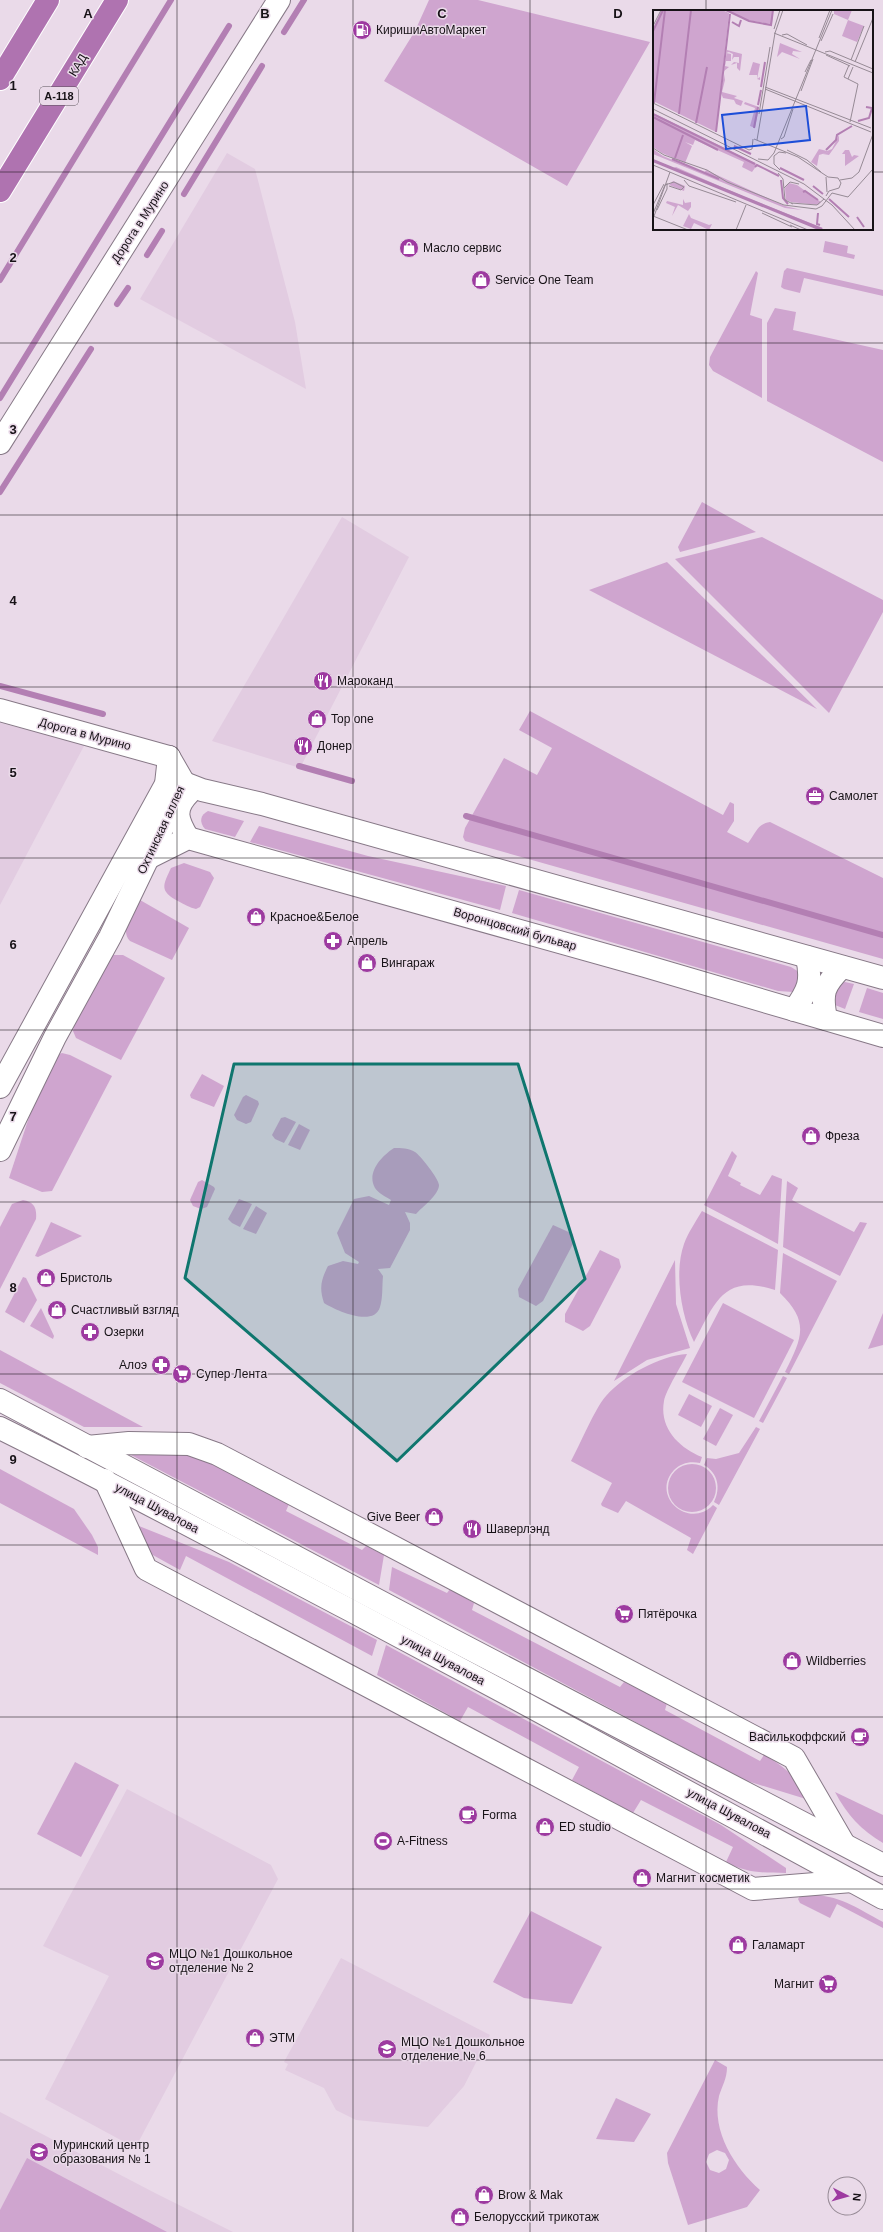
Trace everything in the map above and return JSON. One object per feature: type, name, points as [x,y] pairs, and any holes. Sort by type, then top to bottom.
[{"type":"highway","points":[[0,79],[48,0]]},
{"type":"highway","name":"КАД","points":[[0,191],[117,0]]},
{"type":"street","name":"Дорога в Мурино","points":[[0,443],[279,0]]},
{"type":"street","name":"Дорога в Мурино","points":[[0,710],[169,757]]},
{"type":"street","name":"Охтинская аллея","points":[[169,757],[184,786]]},
{"type":"street","name":"Охтинская аллея","points":[[0,1150],[55,1037],[110,937],[184,786]]},
{"type":"street","name":"Охтинская аллея","points":[[0,1087],[184,786]]},
{"type":"street","points":[[148,858],[188,838],[180,825],[178,813],[181,801],[190,792],[184,786]]},
{"type":"street","points":[[184,786],[270,807],[883,978]]},
{"type":"street","name":"Воронцовский бульвар","points":[[188,838],[524,931],[883,1036]]},
{"type":"street","points":[[794,1010],[805,995],[811,974],[807,957]]},
{"type":"street","points":[[826,1019],[823,1000],[829,980],[842,967]]},
{"type":"street","name":"улица Шувалова","points":[[0,1400],[883,1865]]},
{"type":"street","name":"улица Шувалова","points":[[0,1428],[105,1480],[795,1848],[883,1898]]},
{"type":"street","points":[[87,1447],[129,1443],[188,1444],[231,1462],[794,1758],[844,1844]]},
{"type":"street","points":[[105,1480],[146,1569],[753,1889],[852,1881]]},
{"type":"highlighted area","points":[[234,1064],[518,1064],[585,1279],[397,1461],[185,1278]]},
{"type":"shaded area","points":[[429,0],[478,0],[650,42],[567,186],[384,81],[415,31]]},
{"type":"shaded area","points":[[227,153],[255,169],[295,322],[306,389],[140,299]]},
{"type":"shaded area","points":[[825,241],[848,246],[847,253],[855,255],[854,259],[823,252]]},
{"type":"shaded area","points":[[787,268],[883,290],[883,296],[804,278],[800,293],[784,289],[781,287],[784,271]]},
{"type":"shaded area","points":[[756,271],[758,273],[750,315],[762,319],[762,398],[713,371],[709,365],[710,357]]},
{"type":"shaded area","points":[[775,308],[796,312],[793,330],[883,350],[883,462],[767,401],[767,323]]},
{"type":"shaded area","points":[[702,502],[756,532],[680,552],[678,547]]},
{"type":"shaded area","points":[[342,517],[409,557],[300,768],[212,741]]},
{"type":"shaded area","points":[[762,537],[883,600],[883,612],[829,713],[675,559]]},
{"type":"shaded area","points":[[667,562],[817,709],[589,590]]},
{"type":"shaded area","points":[[530,711],[723,815],[730,802],[734,804],[734,821],[727,832],[748,843],[759,827],[770,822],[883,878],[883,959],[465,841],[463,837],[465,828],[504,758],[537,775],[552,748],[519,730]]},
{"type":"shaded area","points":[[0,723],[85,744],[0,905]]},
{"type":"shaded area","points":[[208,811],[244,821],[235,837],[205,829],[201,819]]},
{"type":"shaded area","points":[[259,826],[368,856],[506,886],[500,910],[250,842]]},
{"type":"shaded area","points":[[184,863],[210,872],[214,878],[200,907],[196,909],[187,906],[165,891],[164,887],[166,879],[171,868]]},
{"type":"shaded area","points":[[519,890],[791,967],[799,972],[801,983],[793,992],[778,991],[512,913]]},
{"type":"shaded area","points":[[140,900],[189,928],[172,960],[130,941],[127,936],[126,931],[129,920]]},
{"type":"shaded area","points":[[113,955],[123,955],[165,978],[121,1060],[76,1038],[73,1031],[74,1025],[109,958]]},
{"type":"shaded area","points":[[845,982],[854,984],[845,1009],[835,1005],[831,998],[840,983]]},
{"type":"shaded area","points":[[867,988],[883,993],[883,1019],[859,1012]]},
{"type":"shaded area","points":[[62,1053],[70,1055],[112,1076],[52,1191],[42,1192],[9,1178],[35,1099],[57,1055]]},
{"type":"shaded area","points":[[202,1074],[224,1086],[214,1107],[191,1098],[190,1095]]},
{"type":"shaded area","points":[[246,1095],[258,1101],[259,1104],[251,1122],[246,1124],[237,1120],[234,1115],[243,1097]]},
{"type":"shaded area","points":[[285,1117],[296,1122],[284,1143],[275,1139],[272,1135],[281,1118]]},
{"type":"shaded area","points":[[299,1124],[310,1130],[300,1150],[288,1145]]},
{"type":"shaded area","points":[[394,1148],[408,1149],[417,1154],[429,1167],[439,1185],[433,1197],[416,1214],[405,1212],[410,1223],[410,1230],[390,1268],[378,1269],[383,1276],[380,1307],[376,1313],[370,1316],[354,1316],[337,1310],[324,1303],[321,1288],[322,1280],[328,1266],[343,1261],[358,1264],[359,1262],[345,1253],[337,1233],[354,1199],[369,1196],[389,1205],[391,1200],[376,1190],[372,1176],[380,1160]]},
{"type":"shaded area","points":[[732,1151],[737,1156],[728,1176],[741,1183],[740,1185],[760,1195],[772,1175],[782,1179],[778,1244],[704,1205]]},
{"type":"shaded area","points":[[202,1180],[215,1189],[207,1207],[201,1209],[193,1206],[190,1200],[198,1182]]},
{"type":"shaded area","points":[[787,1181],[798,1188],[792,1200],[854,1232],[860,1222],[867,1223],[840,1276],[783,1247]]},
{"type":"shaded area","points":[[239,1199],[252,1204],[240,1227],[228,1219]]},
{"type":"shaded area","points":[[23,1200],[30,1202],[34,1206],[36,1219],[0,1289],[0,1227],[12,1204]]},
{"type":"shaded area","points":[[256,1206],[267,1213],[256,1234],[243,1229]]},
{"type":"shaded area","points":[[702,1211],[778,1250],[775,1290],[743,1285],[732,1289],[723,1295],[715,1304],[694,1342],[682,1307],[679,1280],[681,1255],[684,1244]]},
{"type":"shaded area","points":[[51,1222],[82,1236],[38,1257],[35,1256]]},
{"type":"shaded area","points":[[553,1225],[573,1234],[574,1242],[543,1301],[536,1306],[519,1297],[518,1289]]},
{"type":"shaded area","points":[[600,1250],[619,1259],[621,1267],[590,1326],[583,1331],[565,1322],[565,1314]]},
{"type":"shaded area","points":[[783,1253],[837,1281],[789,1374],[785,1372],[796,1349],[800,1331],[796,1313],[790,1303],[780,1293]]},
{"type":"shaded area","points":[[675,1260],[676,1304],[690,1348],[647,1360],[614,1381]]},
{"type":"shaded area","points":[[23,1277],[26,1278],[37,1300],[24,1323],[5,1312]]},
{"type":"shaded area","points":[[723,1303],[794,1340],[754,1418],[682,1382]]},
{"type":"shaded area","points":[[41,1308],[54,1336],[53,1339],[30,1326]]},
{"type":"shaded area","points":[[883,1313],[883,1345],[868,1349]]},
{"type":"shaded area","points":[[0,1350],[143,1427],[84,1427],[0,1383]]},
{"type":"shaded area","points":[[687,1354],[665,1396],[663,1411],[672,1436],[686,1448],[702,1457],[700,1463],[686,1463],[674,1470],[668,1480],[667,1490],[669,1499],[676,1507],[684,1512],[693,1514],[703,1512],[713,1505],[717,1508],[693,1554],[687,1550],[691,1538],[626,1501],[618,1513],[602,1506],[601,1504],[612,1483],[571,1461],[597,1409],[614,1388],[643,1368],[665,1358]]},
{"type":"shaded area","points":[[783,1376],[787,1378],[763,1423],[759,1421]]},
{"type":"shaded area","points":[[689,1394],[712,1406],[701,1427],[678,1415]]},
{"type":"shaded area","points":[[720,1408],[733,1415],[716,1446],[703,1439]]},
{"type":"shaded area","points":[[756,1427],[760,1429],[719,1505],[714,1502],[718,1486],[717,1481],[709,1468],[704,1465],[707,1458],[716,1459],[739,1453]]},
{"type":"shaded area","points":[[165,1452],[201,1457],[289,1504],[286,1511],[362,1550],[366,1546],[384,1555],[379,1585],[131,1455]]},
{"type":"shaded area","points":[[687,1464],[697,1464],[706,1468],[712,1474],[716,1483],[716,1493],[712,1502],[706,1508],[697,1512],[687,1512],[678,1508],[672,1502],[668,1493],[668,1483],[672,1474],[678,1468]]},
{"type":"shaded area","points":[[0,1469],[74,1509],[92,1535],[98,1547],[98,1555],[0,1503]]},
{"type":"shaded area","points":[[134,1524],[229,1562],[377,1640],[372,1656],[186,1556],[180,1570],[151,1554]]},
{"type":"shaded area","points":[[392,1567],[447,1593],[450,1589],[474,1603],[472,1610],[620,1687],[624,1682],[667,1703],[665,1710],[760,1761],[764,1755],[790,1773],[800,1785],[806,1799],[744,1780],[389,1590]]},
{"type":"shaded area","points":[[386,1645],[721,1825],[786,1868],[786,1873],[755,1872],[733,1866],[726,1862],[733,1847],[641,1800],[633,1813],[572,1780],[579,1767],[468,1707],[460,1721],[377,1675]]},
{"type":"shaded area","points":[[75,1762],[119,1785],[81,1857],[37,1834]]},
{"type":"shaded area","name":"МЦО №1 Дошкольное отделение № 2","points":[[127,1789],[271,1865],[278,1879],[139,2141],[128,2144],[45,2099],[109,1976],[43,1946]]},
{"type":"shaded area","points":[[835,1792],[883,1815],[883,1843],[868,1833],[855,1821],[844,1808]]},
{"type":"shaded area","points":[[801,1895],[835,1898],[883,1922],[883,1928],[837,1904],[830,1918],[800,1903],[798,1899]]},
{"type":"shaded area","points":[[531,1911],[602,1947],[572,2004],[524,1998],[493,1982]]},
{"type":"shaded area","name":"МЦО №1 Дошкольное отделение № 6","points":[[341,1958],[490,2035],[464,2086],[428,2127],[356,2120],[336,2110],[324,2088],[285,2070],[288,2064],[284,2062]]},
{"type":"shaded area","points":[[715,2060],[727,2067],[717,2109],[722,2135],[734,2160],[760,2190],[747,2207],[688,2225],[668,2163],[667,2153]],"holes":[[[717,2150],[725,2153],[729,2160],[726,2169],[719,2173],[710,2170],[706,2162],[709,2154]]]},
{"type":"shaded area","points":[[616,2098],[651,2114],[634,2142],[596,2139]]},
{"type":"shaded area","name":"Муринский центр образования № 1","points":[[0,2112],[155,2193],[233,2232],[0,2232]]},
{"type":"shaded area","points":[[27,2158],[167,2232],[0,2232],[0,2210]]},
{"type":"waterway","points":[[0,280],[171,0]]},
{"type":"waterway","points":[[284,32],[304,0]]},
{"type":"waterway","points":[[0,398],[229,26]]},
{"type":"waterway","points":[[184,194],[262,66]]},
{"type":"waterway","points":[[147,255],[162,231]]},
{"type":"waterway","points":[[117,304],[128,288]]},
{"type":"waterway","points":[[0,492],[91,349]]},
{"type":"waterway","points":[[0,686],[103,714]]},
{"type":"waterway","points":[[299,766],[352,781]]},
{"type":"waterway","points":[[466,816],[883,935]]},
{"type":"place","name":"КиришиАвтоМаркет","points":[[362,30]]},
{"type":"place","name":"Масло сервис","points":[[409,248]]},
{"type":"place","name":"Service One Team","points":[[481,280]]},
{"type":"place","name":"Мароканд","points":[[323,681]]},
{"type":"place","name":"Top one","points":[[317,719]]},
{"type":"place","name":"Донер","points":[[303,746]]},
{"type":"place","name":"Самолет","points":[[815,796]]},
{"type":"place","name":"Красное&Белое","points":[[256,917]]},
{"type":"place","name":"Апрель","points":[[333,941]]},
{"type":"place","name":"Вингараж","points":[[367,963]]},
{"type":"place","name":"Фреза","points":[[811,1136]]},
{"type":"place","name":"Бристоль","points":[[46,1278]]},
{"type":"place","name":"Счастливый взгляд","points":[[57,1310]]},
{"type":"place","name":"Озерки","points":[[90,1332]]},
{"type":"place","name":"Алоэ","points":[[161,1365]]},
{"type":"place","name":"Супер Лента","points":[[182,1374]]},
{"type":"place","name":"Give Beer","points":[[434,1517]]},
{"type":"place","name":"Шаверлэнд","points":[[472,1529]]},
{"type":"place","name":"Пятёрочка","points":[[624,1614]]},
{"type":"place","name":"Wildberries","points":[[792,1661]]},
{"type":"place","name":"Василькоффский","points":[[860,1737]]},
{"type":"place","name":"Forma","points":[[468,1815]]},
{"type":"place","name":"ED studio","points":[[545,1827]]},
{"type":"place","name":"A-Fitness","points":[[383,1841]]},
{"type":"place","name":"Магнит косметик","points":[[642,1878]]},
{"type":"place","name":"Галамарт","points":[[738,1945]]},
{"type":"place","name":"МЦО №1 Дошкольное отделение № 2","points":[[155,1961]]},
{"type":"place","name":"Магнит","points":[[828,1984]]},
{"type":"place","name":"ЭТМ","points":[[255,2038]]},
{"type":"place","name":"МЦО №1 Дошкольное отделение № 6","points":[[387,2049]]},
{"type":"place","name":"Муринский центр образования № 1","points":[[39,2152]]},
{"type":"place","name":"Brow & Mak","points":[[484,2195]]},
{"type":"place","name":"Белорусский трикотаж","points":[[460,2217]]}]
